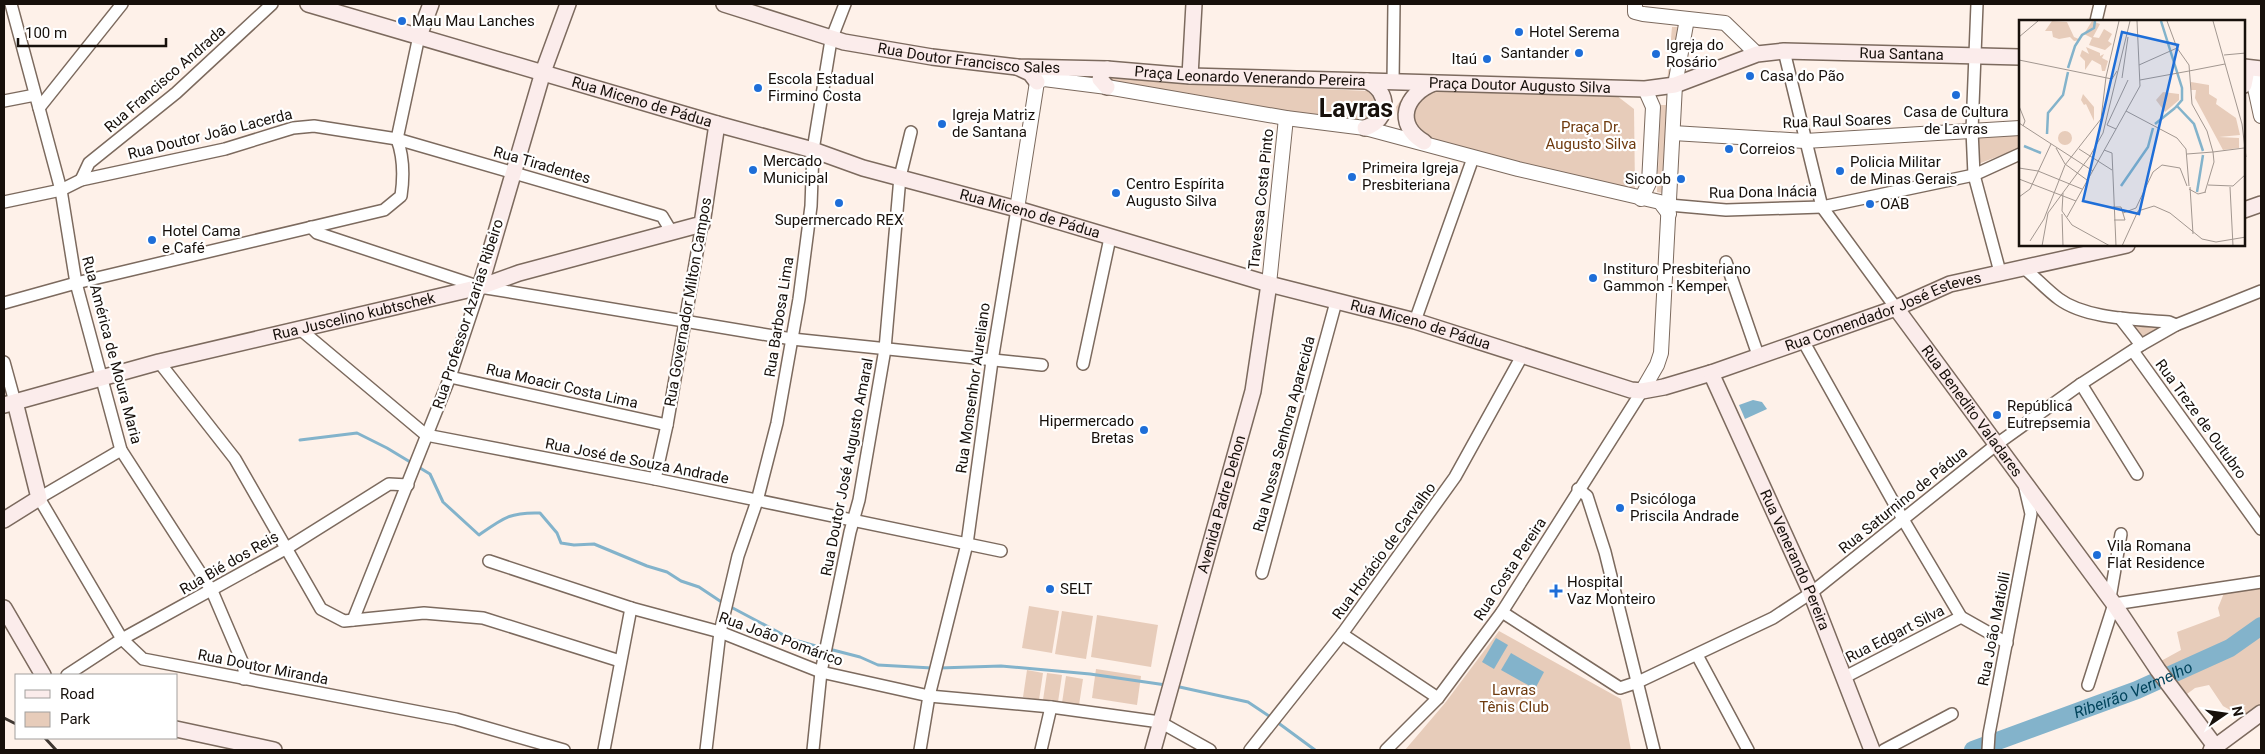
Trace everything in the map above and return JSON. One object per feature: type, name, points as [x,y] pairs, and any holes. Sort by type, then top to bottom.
[{"type":"main road","name":"Rua Miceno de Pádua","points":[[308,4],[717,124],[813,150],[863,168],[1017,209],[1269,284],[1415,321],[1631,390],[1642,390]]},
{"type":"main road","points":[[419,36],[431,4]]},
{"type":"main road","name":"Rua Professor Azarias Ribeiro","points":[[480,287],[543,72],[568,4]]},
{"type":"main road","name":"Rua Doutor Francisco Sales","points":[[724,4],[831,40],[932,57],[1017,67],[1107,69]]},
{"type":"main road","points":[[1190,76],[1194,4]]},
{"type":"main road","name":"Rua Santana","points":[[1757,54],[1784,51],[2019,58]]},
{"type":"main road","name":"Praça Doutor Augusto Silva","points":[[1393,82],[1646,89],[1675,85],[1757,54]]},
{"type":"main road","points":[[1017,67],[1030,73],[1037,82]]},
{"type":"main road","points":[[2245,68],[2261,69]]},
{"type":"main road","points":[[1107,69],[1102,73],[1100,79],[1107,87]]},
{"type":"main road","name":"Praça Leonardo Venerando Pereira","points":[[1107,69],[1190,76],[1393,82]]},
{"type":"main road","points":[[2245,74],[2248,87]]},
{"type":"main road","points":[[1365,128],[1381,117],[1385,105],[1382,93],[1367,81]]},
{"type":"main road","points":[[1424,142],[1412,133],[1408,126],[1406,111],[1412,96],[1417,91],[1435,82]]},
{"type":"main road","name":"Rua Governador Milton Campos","points":[[702,224],[717,124]]},
{"type":"main road","points":[[2245,210],[2261,204]]},
{"type":"main road","name":"Rua Juscelino kubtschek","points":[[9,404],[158,362],[480,287],[519,273],[702,224]]},
{"type":"main road","name":"Rua Comendador José Esteves","points":[[1642,390],[1664,387],[1711,373],[1896,308],[1950,284],[2123,246]]},
{"type":"main road","name":"Avenida Padre Dehon","points":[[1153,750],[1253,391],[1269,284]]},
{"type":"main road","name":"Rua Benedito Valadares","points":[[1896,308],[2024,481],[2036,510],[2112,601],[2158,670],[2215,749]]},
{"type":"main road","name":"Rua Venerando Pereira","points":[[1711,373],[1811,593],[1872,750]]},
{"type":"main road","points":[[4,520],[39,498],[9,404]]},
{"type":"main road","points":[[4,608],[42,674]]},
{"type":"main road","points":[[2215,749],[2261,713]]},
{"type":"main road","points":[[178,729],[274,750]]},
{"type":"street","name":"Rua América de Moura Maria","points":[[11,4],[61,190],[76,283],[121,450],[212,591],[244,666],[244,679]]},
{"type":"street","points":[[39,108],[122,4]]},
{"type":"street","name":"Rua Francisco Andrada","points":[[81,180],[89,163],[176,93],[272,4]]},
{"type":"street","name":"Rua Barbosa Lima","points":[[706,750],[720,632],[738,556],[757,501],[776,423],[792,339],[811,206],[813,150],[831,40],[845,4]]},
{"type":"street","points":[[1393,82],[1394,4]]},
{"type":"street","points":[[1977,4],[1972,130],[1974,175],[2000,272]]},
{"type":"street","points":[[2096,20],[2100,4]]},
{"type":"street","points":[[1635,8],[1687,19],[1725,23],[1757,54]]},
{"type":"street","points":[[1642,390],[1657,365],[1661,353],[1667,204],[1675,85],[1687,19]]},
{"type":"street","points":[[4,304],[76,283],[384,210],[401,196],[404,177],[401,150],[396,139],[419,36]]},
{"type":"street","name":"Rua Benedito Valadares","points":[[1784,51],[1822,207],[1896,308]]},
{"type":"street","points":[[2261,74],[2248,87],[2261,116]]},
{"type":"street","name":"Rua Doutor Francisco Sales","points":[[1037,82],[1044,79],[1107,87]]},
{"type":"street","name":"Rua Monsenhor Aureliano","points":[[920,750],[930,696],[967,544],[992,361],[1037,82]]},
{"type":"street","name":"Praça Leonardo Venerando Pereira","points":[[1107,87],[1286,118],[1365,128]]},
{"type":"street","points":[[1641,199],[1649,184],[1653,108],[1646,89]]},
{"type":"street","points":[[4,101],[35,95]]},
{"type":"street","name":"Travessa Costa Pinto","points":[[1269,284],[1286,118]]},
{"type":"street","name":"Rua Doutor João Lacerda","points":[[4,202],[61,190],[81,180],[224,149],[293,128],[314,126],[396,139]]},
{"type":"street","points":[[1365,128],[1424,142],[1473,158],[1667,204]]},
{"type":"street","name":"Rua Raul Soares","points":[[1673,133],[1805,141],[2019,128]]},
{"type":"street","name":"Rua Doutor José Augusto Amaral","points":[[814,750],[821,672],[863,481],[886,349],[900,177],[911,132]]},
{"type":"street","name":"Rua Tiradentes","points":[[396,139],[662,216],[671,231]]},
{"type":"street","name":"Rua Dona Inácia","points":[[1667,204],[1726,210],[1822,207],[1974,175],[2019,154]]},
{"type":"street","points":[[1415,321],[1473,158]]},
{"type":"street","name":"Rua Governador Milton Campos","points":[[655,478],[667,425],[702,224]]},
{"type":"street","points":[[312,227],[317,233],[480,287],[792,339],[1042,365]]},
{"type":"street","points":[[1083,364],[1110,238]]},
{"type":"street","points":[[1726,262],[1758,355]]},
{"type":"street","points":[[2024,268],[2059,299],[2075,308],[2120,318],[2169,322],[2176,326]]},
{"type":"street","points":[[519,273],[513,280],[514,288],[520,293]]},
{"type":"street","points":[[447,277],[452,284],[447,295]]},
{"type":"street","name":"Rua Professor Azarias Ribeiro","points":[[353,620],[450,376],[480,287]]},
{"type":"street","name":"Rua Saturnino de Pádua","points":[[1502,612],[1620,688],[1638,682],[1773,618],[1811,593],[1904,521],[1997,444],[2081,384],[2137,348],[2176,326],[2261,291]]},
{"type":"street","name":"Rua Nossa Senhora Aparecida","points":[[1262,573],[1336,302]]},
{"type":"street","name":"Rua Treze de Outubro","points":[[2120,318],[2137,348],[2261,529]]},
{"type":"street","name":"Rua José de Souza Andrade","points":[[301,330],[426,435],[655,478],[1000,551]]},
{"type":"street","points":[[1802,340],[1904,521],[1962,617],[2007,643]]},
{"type":"street","name":"Rua Horácio de Carvalho","points":[[1250,750],[1342,634],[1455,478],[1522,356]]},
{"type":"street","points":[[4,362],[9,404]]},
{"type":"street","points":[[158,362],[235,459],[321,609],[344,621],[424,613],[483,618],[620,661]]},
{"type":"street","name":"Rua Moacir Costa Lima","points":[[450,376],[667,425]]},
{"type":"street","points":[[2081,384],[2137,474]]},
{"type":"street","name":"Rua Costa Pereira","points":[[1386,750],[1438,698],[1502,612],[1642,390]]},
{"type":"street","points":[[39,498],[121,450]]},
{"type":"street","name":"Rua Bié dos Reis","points":[[69,674],[122,639],[287,548],[389,484],[408,485]]},
{"type":"street","points":[[1578,489],[1587,496],[1605,552],[1654,750]]},
{"type":"street","name":"Rua Doutor Miranda","points":[[39,498],[122,639],[143,659],[456,719],[564,750]]},
{"type":"street","name":"Rua João Matiolli","points":[[1988,750],[1989,734],[2007,643],[2036,510]]},
{"type":"street","points":[[2088,685],[2112,601],[2121,534]]},
{"type":"street","name":"Rua João Pomárico","points":[[489,561],[631,608],[720,632],[821,672],[930,696],[1051,707],[1160,722]]},
{"type":"street","points":[[2112,601],[2261,582]]},
{"type":"street","points":[[604,750],[631,608]]},
{"type":"street","name":"Rua Edgart Silva","points":[[1843,678],[1962,617]]},
{"type":"street","points":[[1342,634],[1438,698]]},
{"type":"street","points":[[1697,655],[1748,750]]},
{"type":"street","points":[[1041,750],[1051,707]]},
{"type":"street","points":[[1884,750],[1952,714]]},
{"type":"street","points":[[1160,722],[1210,750]]},
{"type":"green space","points":[[1672,27],[1681,27],[1673,81],[1667,83]]},
{"type":"green space","points":[[1104,77],[1368,91],[1374,100],[1375,111],[1368,124],[1105,85]]},
{"type":"green space","name":"Praça Dr. Augusto Silva","points":[[1422,89],[1612,92],[1634,109],[1635,190],[1410,136],[1399,125],[1396,107],[1405,94]]},
{"type":"green space","name":"Praça Dr. Augusto Silva","points":[[1661,105],[1668,105],[1663,193],[1657,192]]},
{"type":"green space","points":[[2019,134],[2019,148],[1978,164],[1978,135]]},
{"type":"green space","points":[[2126,321],[2169,324],[2143,340]]},
{"type":"green space","points":[[2261,587],[2261,705],[2247,716],[2240,705],[2230,710],[2223,706],[2209,685],[2195,688],[2187,694],[2161,661],[2181,650],[2177,632],[2220,616],[2218,608],[2224,593]]},
{"type":"green space","points":[[1029,606],[1059,611],[1052,653],[1022,648]]},
{"type":"green space","points":[[1062,611],[1093,616],[1086,659],[1055,654]]},
{"type":"green space","points":[[1097,615],[1158,625],[1151,667],[1091,657]]},
{"type":"green space","name":"Lavras Tênis Club","points":[[1499,631],[1621,699],[1631,750],[1405,750],[1445,703]]},
{"type":"green space","points":[[1096,669],[1141,676],[1137,705],[1092,698]]},
{"type":"green space","points":[[1027,670],[1043,673],[1039,700],[1023,697]]},
{"type":"green space","points":[[1047,673],[1062,675],[1058,702],[1043,700]]},
{"type":"green space","points":[[1066,676],[1083,679],[1079,705],[1062,703]]},
{"type":"water","points":[[1753,400],[1762,402],[1767,409],[1745,419],[1739,405]]},
{"type":"water","points":[[1496,638],[1508,645],[1494,669],[1482,662]]},
{"type":"water","points":[[1511,653],[1544,672],[1535,689],[1501,670]]},
{"type":"waterway","points":[[300,440],[357,433],[387,448],[430,474],[443,502],[479,535],[507,517],[540,513],[557,533],[561,543],[574,545],[594,544],[647,566],[667,572],[681,581],[699,587],[723,603]]},
{"type":"waterway","points":[[729,606],[791,639],[823,648]]},
{"type":"waterway","name":"Ribeirão Vermelho","points":[[1973,750],[2137,690],[2230,648],[2261,626]]},
{"type":"waterway","points":[[829,649],[860,657],[878,665],[932,668]]},
{"type":"waterway","points":[[939,668],[1001,666],[1090,674],[1166,685]]},
{"type":"waterway","points":[[1175,686],[1248,702],[1272,718]]},
{"type":"waterway","points":[[1277,722],[1315,750]]},
{"type":"railway","points":[[4,718],[15,724]]},
{"type":"railway","points":[[46,739],[56,750]]},
{"type":"place","name":"Mau Mau Lanches","points":[[402,21]]},
{"type":"place","name":"Hotel Serema","points":[[1519,32]]},
{"type":"place","name":"Santander","points":[[1579,53]]},
{"type":"place","name":"Igreja do Rosário","points":[[1656,54]]},
{"type":"place","name":"Itaú","points":[[1487,59]]},
{"type":"place","name":"Casa do Pão","points":[[1750,76]]},
{"type":"place","name":"Escola Estadual Firmino Costa","points":[[758,88]]},
{"type":"place","name":"Casa de Cultura de Lavras","points":[[1956,95]]},
{"type":"place","name":"Igreja Matriz de Santana","points":[[942,124]]},
{"type":"place","name":"Correios","points":[[1729,149]]},
{"type":"place","name":"Mercado Municipal","points":[[753,170]]},
{"type":"place","name":"Policia Militar de Minas Gerais","points":[[1840,171]]},
{"type":"place","name":"Primeira Igreja Presbiteriana","points":[[1352,177]]},
{"type":"place","name":"Sicoob","points":[[1681,179]]},
{"type":"place","name":"Centro Espírita Augusto Silva","points":[[1116,193]]},
{"type":"place","name":"Supermercado REX","points":[[839,203]]},
{"type":"place","name":"OAB","points":[[1870,204]]},
{"type":"place","name":"Hotel Cama e Café","points":[[152,240]]},
{"type":"place","name":"Instituro Presbiteriano Gammon - Kemper","points":[[1593,278]]},
{"type":"place","name":"República Eutrepsemia","points":[[1997,415]]},
{"type":"place","name":"Hipermercado Bretas","points":[[1144,430]]},
{"type":"place","name":"Psicóloga Priscila Andrade","points":[[1620,508]]},
{"type":"place","name":"Vila Romana Flat Residence","points":[[2097,555]]},
{"type":"place","name":"SELT","points":[[1050,589]]},
{"type":"place","name":"Hospital Vaz Monteiro","points":[[1556,591]]},
{"type":"district","name":"Lavras","points":[[1356,108]]}]
